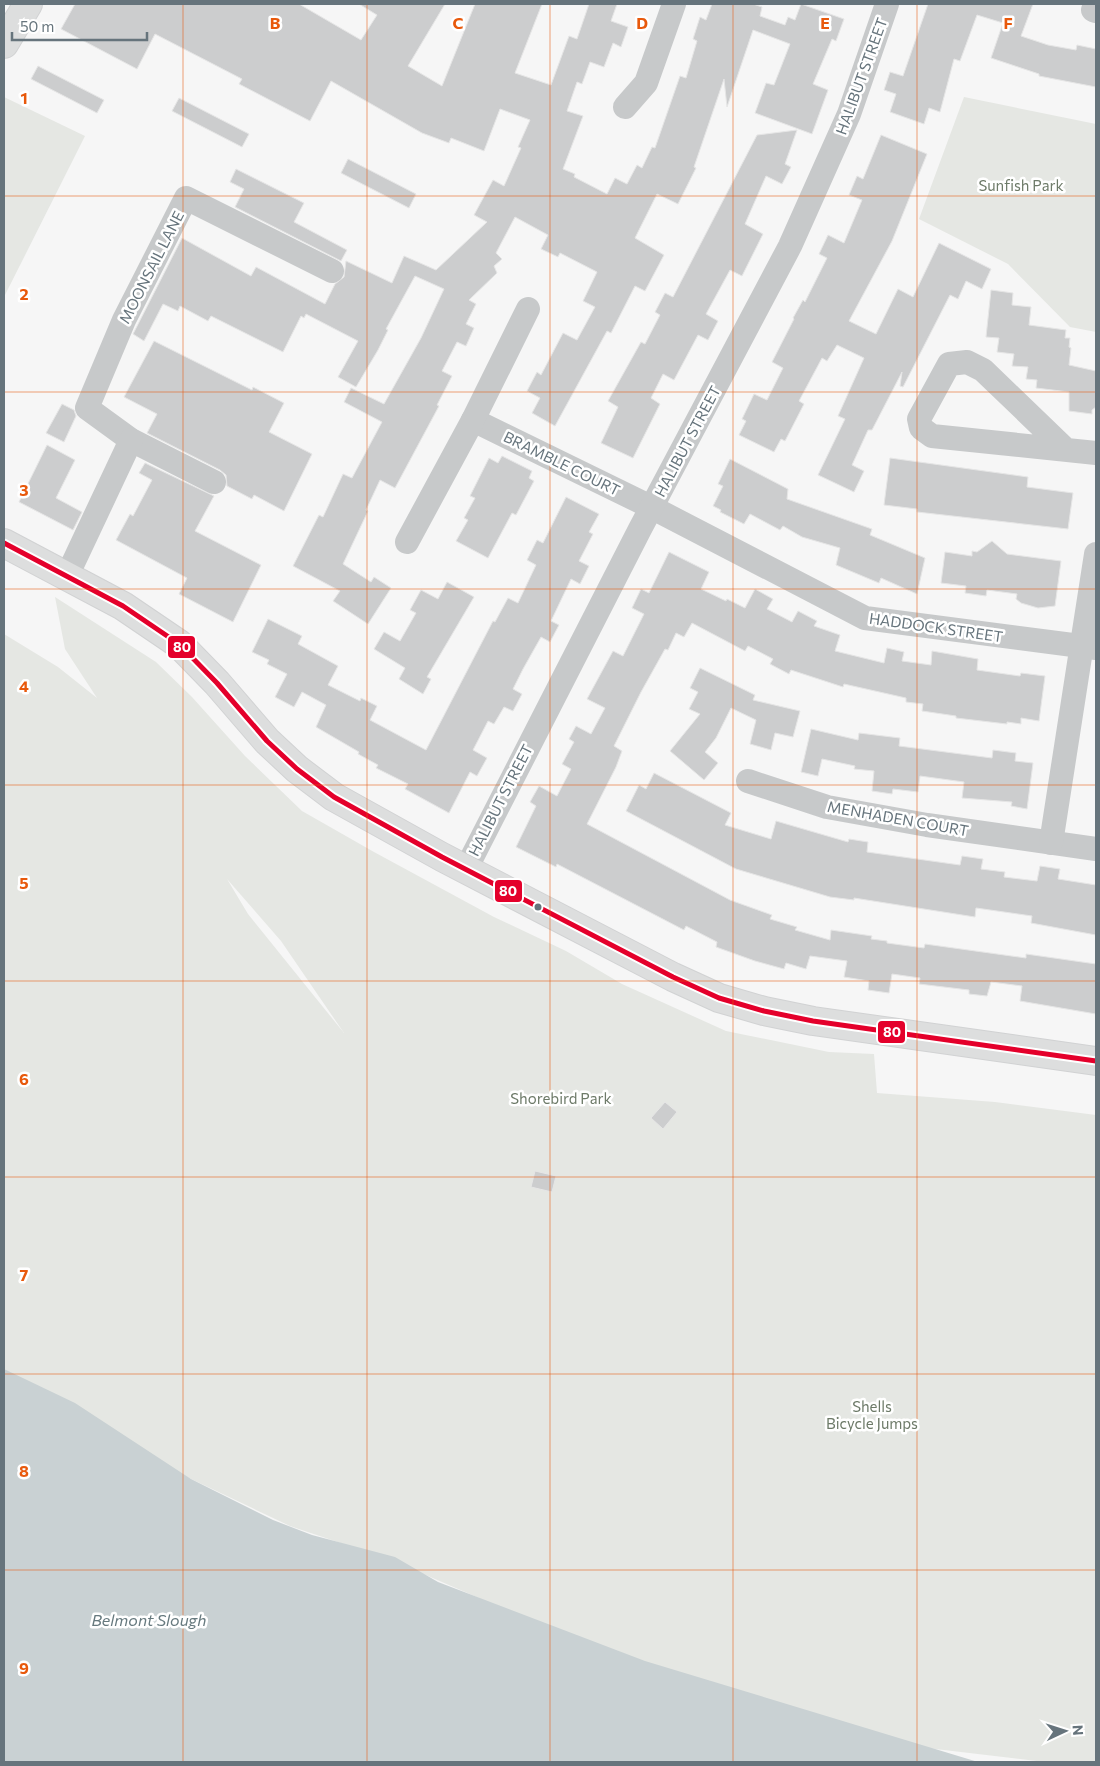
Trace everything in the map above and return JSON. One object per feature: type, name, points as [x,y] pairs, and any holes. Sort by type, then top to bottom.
[{"type":"main road","points":[[4,44],[28,4]]},
{"type":"main road","points":[[4,543],[123,606],[179,644],[217,683],[267,741],[297,769],[334,797],[466,869],[673,977],[720,998],[746,1006],[813,1021],[1096,1061]]},
{"type":"street","points":[[625,107],[646,83],[674,4]]},
{"type":"street","name":"HALIBUT STREET","points":[[466,869],[651,507],[790,246],[849,114],[886,4]]},
{"type":"street","points":[[1095,4],[1092,10],[1096,12]]},
{"type":"street","name":"MOONSAIL LANE","points":[[214,482],[131,440],[87,408],[124,320],[186,198],[332,271]]},
{"type":"street","points":[[407,542],[474,420],[528,309]]},
{"type":"street","points":[[1064,448],[983,370],[967,362],[949,364],[919,419],[921,428],[932,436],[1037,448],[1064,448],[1096,453]]},
{"type":"street","name":"BRAMBLE COURT","points":[[474,420],[651,507]]},
{"type":"street","points":[[67,576],[131,440]]},
{"type":"street","name":"HADDOCK STREET","points":[[651,507],[865,618],[1089,647]]},
{"type":"street","points":[[1051,843],[1089,647],[1096,554]]},
{"type":"street","name":"MENHADEN COURT","points":[[748,781],[827,806],[927,825],[1096,849]]},
{"type":"green space","points":[[4,97],[85,136],[4,297]]},
{"type":"green space","name":"Sunfish Park","points":[[964,97],[1096,124],[1096,332],[1070,327],[1008,264],[919,219]]},
{"type":"green space","points":[[55,597],[156,662],[192,697],[245,756],[302,811],[494,917],[566,951],[622,984],[726,1031],[829,1052],[874,1054],[877,1093],[995,1102],[1096,1115],[1096,1762],[1045,1762],[927,1748],[607,1677],[479,1598],[391,1560],[290,1526],[189,1478],[4,1369],[4,634],[58,667],[97,698],[65,649]],"holes":[[[227,879],[281,941],[344,1033],[248,914]]]},
{"type":"water","name":"Belmont Slough","points":[[4,1369],[75,1403],[191,1479],[273,1520],[312,1535],[395,1557],[438,1582],[645,1661],[978,1762],[4,1762]]},
{"type":"building","points":[[75,4],[299,4],[361,40],[377,15],[359,4],[445,4],[408,66],[442,86],[475,4],[542,4],[515,73],[551,85],[569,36],[577,39],[589,4],[617,4],[611,21],[628,27],[621,47],[613,43],[604,67],[590,62],[582,84],[577,82],[567,111],[583,116],[563,169],[575,174],[574,177],[607,194],[615,178],[627,184],[637,165],[642,168],[652,147],[655,148],[680,76],[686,78],[697,41],[693,39],[700,17],[706,20],[712,4],[753,4],[762,7],[760,16],[785,25],[788,17],[795,20],[801,4],[844,19],[836,41],[832,39],[813,84],[828,90],[812,134],[755,113],[766,83],[774,85],[790,44],[753,30],[727,107],[724,79],[694,167],[696,168],[678,204],[657,194],[635,238],[664,255],[645,291],[635,286],[611,333],[607,331],[555,426],[532,413],[540,398],[527,391],[537,372],[541,375],[563,333],[577,340],[595,307],[583,301],[597,272],[560,253],[558,257],[541,249],[548,235],[515,217],[496,253],[502,259],[494,266],[497,273],[469,300],[476,304],[466,324],[474,328],[466,346],[457,342],[442,371],[452,376],[437,405],[439,406],[395,488],[380,480],[366,510],[368,511],[343,564],[371,582],[374,577],[391,588],[368,624],[333,601],[340,591],[293,566],[319,515],[323,517],[343,474],[352,478],[382,422],[344,402],[351,388],[384,404],[421,338],[444,289],[415,276],[386,329],[388,330],[378,350],[356,387],[338,377],[358,341],[306,314],[304,318],[301,316],[283,352],[211,316],[208,321],[180,306],[178,311],[163,304],[144,341],[133,334],[182,238],[251,276],[256,267],[325,304],[335,284],[344,277],[346,261],[392,283],[404,256],[436,270],[487,222],[474,215],[493,180],[504,186],[521,148],[518,147],[530,120],[500,109],[484,151],[451,138],[449,143],[422,133],[331,81],[310,121],[239,84],[242,79],[155,34],[137,69],[61,29]]},
{"type":"building","points":[[928,4],[1033,4],[1021,36],[1048,45],[1076,50],[1077,45],[1096,49],[1096,87],[1039,76],[1039,74],[991,58],[1003,23],[977,15],[960,61],[954,59],[940,112],[929,108],[924,124],[890,112],[896,94],[884,90],[890,72],[903,76]]},
{"type":"building","points":[[38,66],[104,100],[97,113],[31,79]]},
{"type":"building","points":[[179,98],[249,134],[242,147],[172,111]]},
{"type":"building","points":[[797,130],[785,164],[791,167],[782,184],[766,176],[745,224],[763,234],[742,276],[730,270],[706,314],[718,321],[708,340],[698,335],[674,380],[663,374],[651,398],[660,404],[633,458],[601,443],[618,407],[608,401],[641,342],[645,344],[660,315],[655,312],[665,293],[673,297],[757,135]]},
{"type":"building","points":[[881,135],[927,154],[892,241],[849,321],[876,334],[898,289],[913,297],[939,243],[991,269],[982,289],[966,281],[958,299],[950,295],[903,387],[900,386],[902,372],[872,430],[868,430],[852,465],[864,471],[854,492],[818,475],[845,419],[838,416],[864,358],[837,345],[827,361],[822,358],[799,401],[804,404],[785,441],[781,439],[774,452],[739,435],[746,421],[742,419],[754,394],[767,400],[783,368],[772,362],[793,318],[803,300],[805,302],[827,258],[819,254],[828,235],[844,243],[862,200],[849,195],[857,176],[863,179]]},
{"type":"building","points":[[348,159],[416,194],[409,208],[341,173]]},
{"type":"building","points":[[236,169],[304,203],[294,222],[347,250],[341,261],[235,207],[244,189],[230,182]]},
{"type":"building","points":[[991,290],[1013,293],[1012,305],[1031,307],[1029,325],[1066,330],[1065,338],[1070,338],[1069,347],[1071,348],[1069,365],[1096,371],[1096,407],[1092,410],[1092,414],[1069,411],[1069,392],[1036,388],[1037,380],[1026,379],[1028,367],[1012,366],[1014,354],[997,352],[999,338],[986,337]]},
{"type":"building","points":[[154,341],[252,390],[253,387],[284,403],[269,432],[312,454],[284,511],[254,495],[252,499],[227,486],[226,475],[220,470],[147,433],[157,414],[124,397]]},
{"type":"building","points":[[62,404],[74,410],[76,416],[64,442],[46,433]]},
{"type":"building","points":[[47,445],[75,460],[56,498],[82,512],[73,530],[19,502]]},
{"type":"building","points":[[502,456],[532,471],[529,478],[534,481],[516,515],[512,513],[488,558],[456,541],[468,520],[464,518],[475,498],[470,496],[489,458],[498,463]]},
{"type":"building","points":[[890,458],[1028,477],[1027,487],[1073,493],[1068,529],[917,512],[917,509],[884,505]]},
{"type":"building","points":[[730,459],[788,489],[787,499],[872,529],[870,535],[925,558],[917,594],[881,578],[879,583],[836,565],[840,548],[802,537],[783,526],[780,530],[750,514],[744,524],[720,512],[721,510],[713,506],[723,486],[718,484]]},
{"type":"building","points":[[145,463],[214,496],[195,531],[261,565],[233,622],[179,594],[187,578],[116,540],[130,514],[133,516],[152,480],[139,473]]},
{"type":"building","points":[[566,497],[599,514],[589,532],[593,534],[579,561],[589,566],[580,584],[571,579],[551,621],[559,625],[550,642],[541,637],[523,669],[513,689],[522,694],[513,711],[504,707],[494,724],[488,721],[473,750],[487,758],[477,776],[470,772],[449,813],[405,789],[408,784],[376,768],[378,765],[358,754],[359,752],[316,727],[326,705],[302,692],[294,707],[275,697],[287,674],[267,664],[269,660],[252,652],[268,619],[302,636],[298,644],[338,666],[328,685],[360,701],[361,698],[377,706],[370,720],[426,750],[493,621],[495,622],[508,598],[518,603],[536,565],[527,560],[537,540],[543,543]]},
{"type":"building","points":[[992,541],[1007,554],[1061,561],[1055,606],[1038,608],[1021,603],[1016,599],[1017,594],[987,590],[986,596],[965,593],[966,586],[941,583],[945,552],[972,556],[972,551],[977,552]]},
{"type":"building","points":[[669,552],[709,572],[701,589],[726,601],[727,599],[745,608],[755,589],[773,599],[767,609],[792,622],[798,611],[817,621],[814,626],[840,635],[835,651],[884,663],[887,648],[904,652],[902,661],[931,665],[932,651],[978,659],[977,670],[1020,676],[1021,673],[1045,676],[1039,721],[1021,718],[1021,724],[1007,722],[1007,724],[956,718],[956,716],[922,711],[923,704],[906,702],[906,698],[844,684],[843,687],[791,670],[789,674],[770,664],[773,659],[748,646],[745,651],[692,623],[684,637],[676,633],[668,650],[665,649],[641,692],[614,746],[622,751],[616,767],[587,824],[730,900],[772,915],[770,919],[797,927],[795,930],[830,940],[831,930],[872,936],[871,939],[887,941],[887,943],[924,948],[925,944],[1026,958],[1026,954],[1096,964],[1096,1014],[1020,1001],[1022,986],[991,982],[987,996],[969,994],[969,990],[919,984],[920,978],[892,974],[889,993],[868,990],[869,981],[844,977],[847,961],[810,956],[806,969],[786,963],[784,969],[755,961],[716,947],[717,942],[686,926],[684,930],[557,864],[556,867],[516,847],[536,806],[530,802],[539,786],[557,796],[571,769],[562,764],[574,742],[569,739],[576,726],[591,734],[605,708],[587,699],[613,651],[623,656],[644,614],[632,608],[641,589],[649,593]]},
{"type":"building","points":[[447,582],[474,597],[427,677],[431,679],[423,694],[399,679],[405,668],[374,649],[384,632],[400,641],[416,613],[410,610],[421,590],[438,599]]},
{"type":"building","points":[[700,668],[755,695],[753,700],[800,711],[793,737],[775,733],[771,750],[750,744],[756,720],[731,708],[716,738],[705,752],[718,763],[704,780],[670,751],[700,714],[689,709],[698,692],[690,688]]},
{"type":"building","points":[[811,729],[858,740],[859,733],[900,738],[899,746],[992,758],[993,750],[1016,753],[1015,761],[1033,763],[1027,809],[1011,806],[1012,802],[962,798],[964,782],[920,776],[918,792],[893,789],[892,794],[872,791],[874,771],[854,769],[855,766],[822,759],[818,776],[801,772]]},
{"type":"building","points":[[654,773],[731,813],[725,825],[771,839],[776,821],[848,842],[849,839],[868,842],[867,852],[960,865],[962,856],[983,859],[981,869],[1005,872],[1004,877],[1037,881],[1040,866],[1060,869],[1058,879],[1096,885],[1096,935],[1031,923],[1032,916],[976,908],[975,917],[854,898],[854,900],[830,897],[736,869],[626,811],[639,785],[646,789]]},
{"type":"building","points":[[665,1102],[677,1112],[663,1129],[651,1118]]},
{"type":"building","points":[[535,1171],[556,1176],[552,1192],[531,1187]]},
{"type":"transit line","name":"80","points":[[4,543],[123,606],[179,644],[217,683],[267,741],[297,769],[334,797],[442,857],[673,977],[719,998],[764,1011],[813,1021],[1096,1061]]},
{"type":"park label","name":"Shorebird Park","points":[[561,1098]]},
{"type":"park label","name":"Shells Bicycle Jumps","points":[[872,1414]]}]
